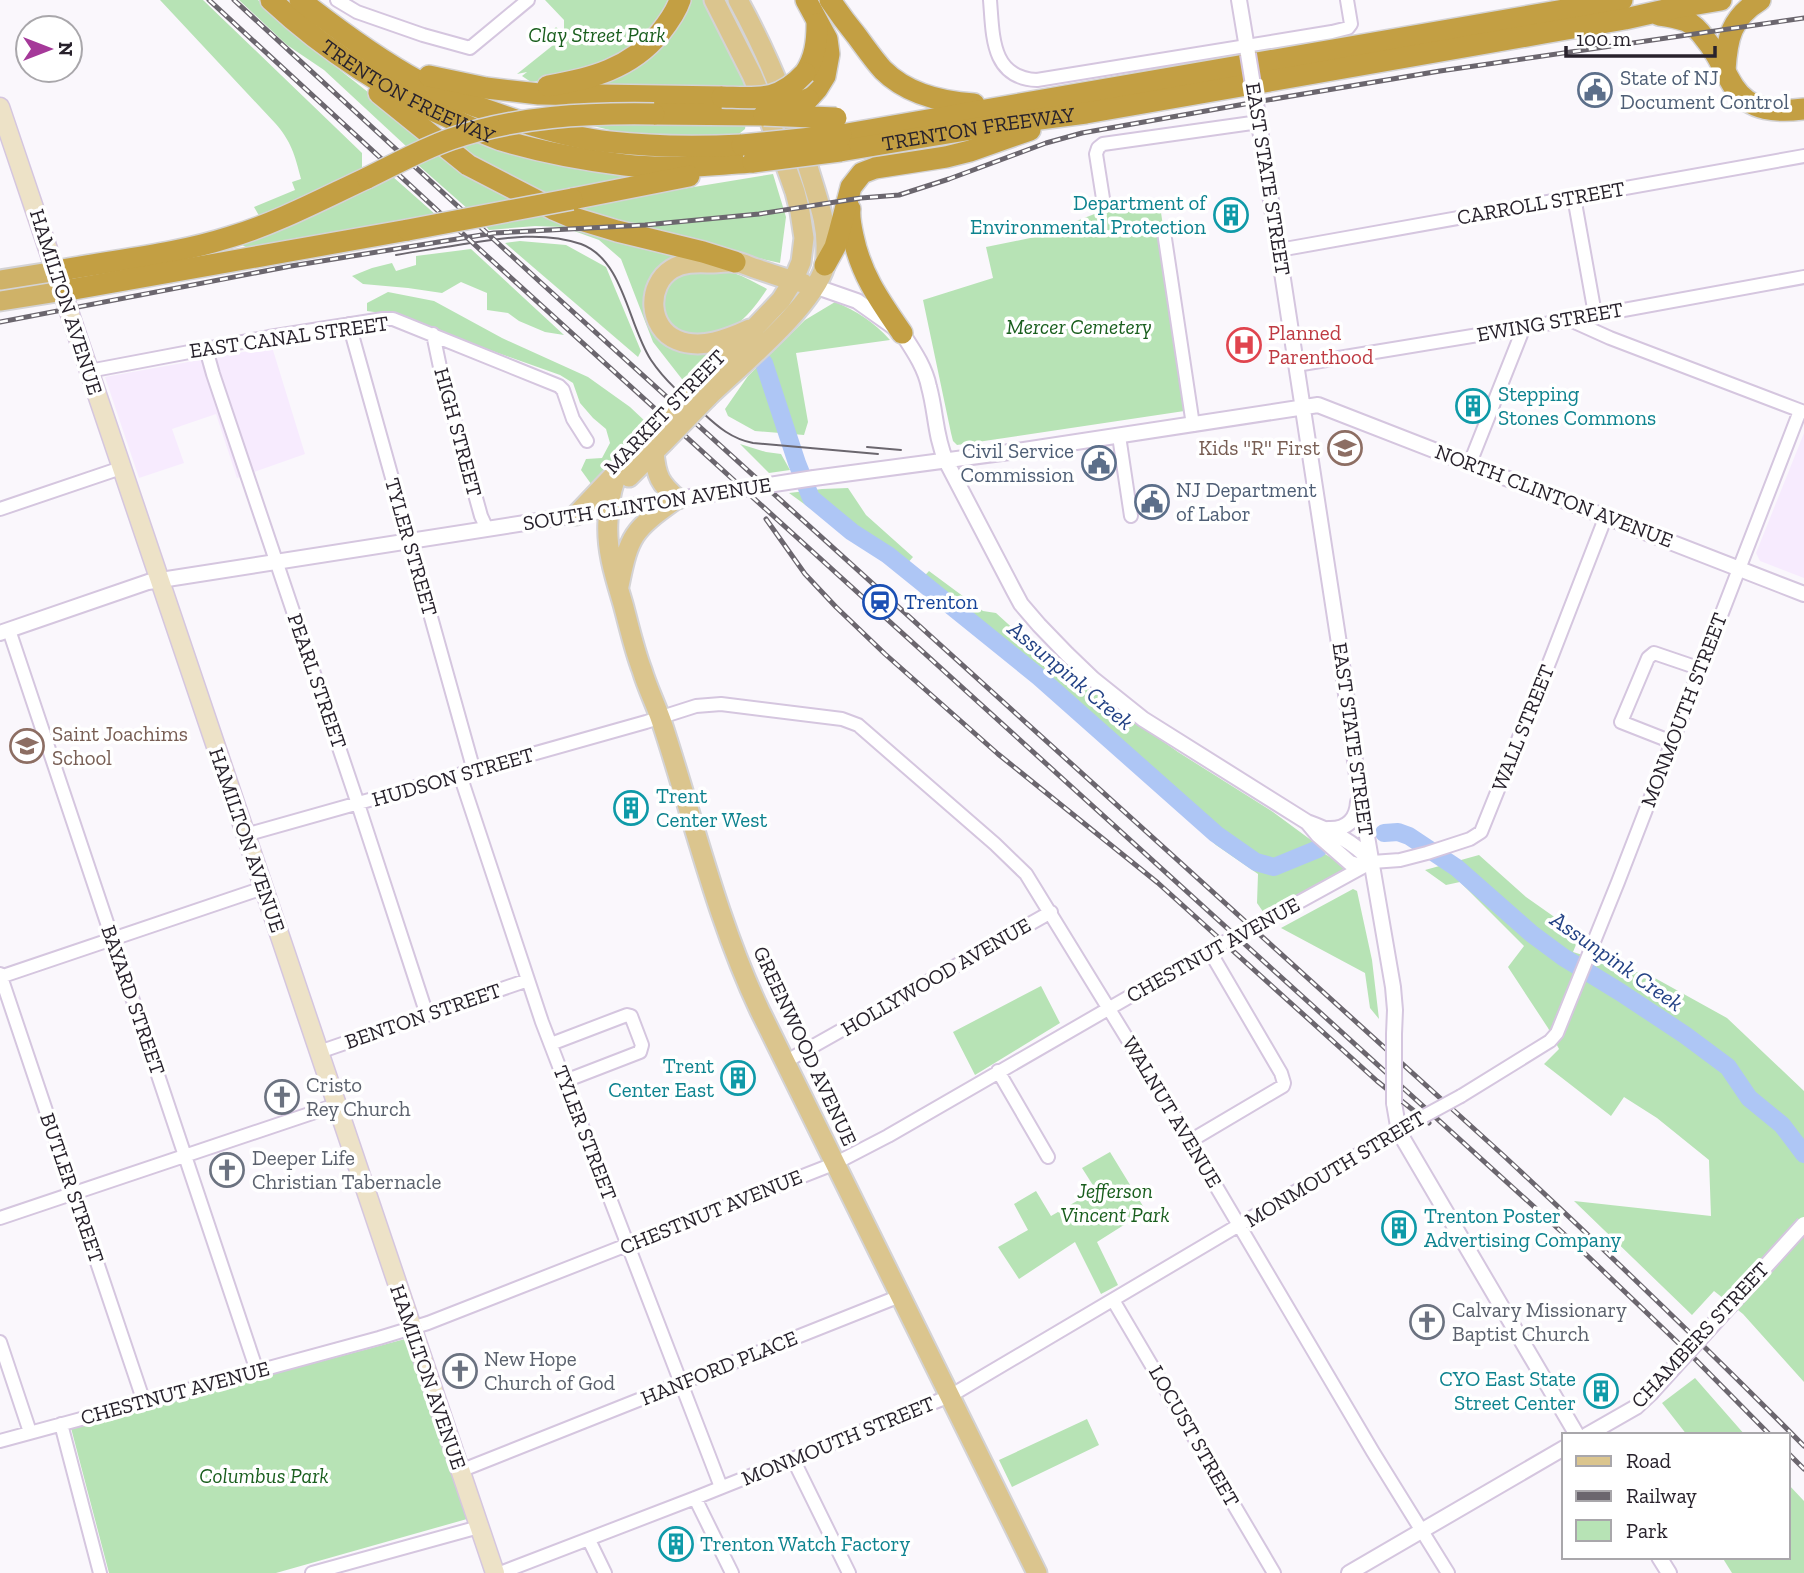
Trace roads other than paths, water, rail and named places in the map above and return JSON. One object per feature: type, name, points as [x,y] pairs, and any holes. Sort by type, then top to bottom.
[{"type":"highway","name":"TRENTON FREEWAY","points":[[271,0],[342,59],[432,110],[500,139],[572,157],[627,165],[673,167],[923,120],[1622,0]]},
{"type":"highway","name":"TRENTON FREEWAY","points":[[300,0],[335,27],[419,82],[486,110],[560,133],[608,142],[747,154]]},
{"type":"highway","points":[[517,91],[592,77],[620,65],[654,40],[671,18],[680,0]]},
{"type":"highway","points":[[764,115],[793,107],[808,99],[825,76],[829,60],[827,39],[806,0]]},
{"type":"highway","points":[[830,0],[871,55],[893,79],[921,94],[944,101],[1007,106]]},
{"type":"highway","name":"TRENTON FREEWAY","points":[[839,135],[1002,124],[1086,113],[1721,0]]},
{"type":"highway","points":[[1726,70],[1727,48],[1734,26],[1743,13],[1760,0]]},
{"type":"highway","points":[[1650,13],[1685,21],[1694,26],[1712,47],[1735,88],[1755,105],[1775,111],[1803,108]]},
{"type":"highway","points":[[382,59],[433,77],[486,89],[559,96],[757,97],[776,95],[795,84],[805,73],[816,49],[817,22]]},
{"type":"highway","points":[[342,59],[375,90],[468,165],[553,209],[617,231],[735,262]]},
{"type":"highway","points":[[0,301],[60,281],[255,229],[443,142],[504,124],[616,113],[764,115],[839,135]]},
{"type":"highway","points":[[825,265],[835,247],[850,189],[857,178],[867,170],[946,157],[1086,113]]},
{"type":"highway","points":[[0,280],[60,281],[408,230],[572,199],[747,154]]},
{"type":"highway","points":[[850,189],[849,215],[858,256],[877,297],[902,333]]},
{"type":"main road","name":"MARKET STREET","points":[[609,511],[630,475],[780,300],[793,281],[804,248],[797,202],[752,75],[714,0]]},
{"type":"main road","name":"MARKET STREET","points":[[705,390],[789,319],[807,298],[825,265],[825,221],[807,162],[775,73],[738,0]]},
{"type":"main road","name":"HAMILTON AVENUE","points":[[0,107],[495,1573]]},
{"type":"main road","points":[[757,325],[732,337],[713,342],[677,340],[668,335],[657,320],[654,293],[661,278],[671,269],[687,264],[735,262],[814,286]]},
{"type":"main road","name":"MARKET STREET","points":[[609,511],[611,493],[619,470],[657,443]]},
{"type":"main road","points":[[619,590],[625,557],[634,535],[645,522],[676,500],[657,475],[657,443]]},
{"type":"main road","points":[[576,515],[619,470]]},
{"type":"main road","name":"GREENWOOD AVENUE","points":[[609,511],[607,522],[613,573],[641,670],[660,718],[711,883],[747,985],[1037,1573]]},
{"type":"street","points":[[343,2],[357,12],[470,48],[528,0]]},
{"type":"street","points":[[990,0],[993,27],[1004,66],[1017,77],[1037,80],[1248,51],[1332,33],[1348,28],[1351,24],[1347,0]]},
{"type":"street","name":"EAST STATE STREET","points":[[1239,0],[1340,650],[1359,790],[1393,987],[1396,1121],[1399,1132],[1576,1433]]},
{"type":"street","points":[[1104,205],[1096,155],[1103,144],[1259,122]]},
{"type":"street","name":"CARROLL STREET","points":[[1279,250],[1804,156]]},
{"type":"street","points":[[1574,197],[1595,314]]},
{"type":"street","points":[[1164,232],[1193,425]]},
{"type":"street","name":"EWING STREET","points":[[1296,365],[1569,320],[1804,277]]},
{"type":"street","points":[[814,286],[857,301],[902,333],[927,377],[939,445],[946,461],[1021,604],[1061,648],[1093,679],[1143,719],[1307,822],[1328,829],[1354,845],[1372,862]]},
{"type":"street","name":"EAST CANAL STREET","points":[[89,371],[393,318],[561,388],[573,419],[587,441]]},
{"type":"street","points":[[1569,320],[1802,411]]},
{"type":"street","name":"TYLER STREET","points":[[349,324],[474,771]]},
{"type":"street","points":[[1470,463],[1524,327]]},
{"type":"street","name":"HIGH STREET","points":[[433,334],[481,516],[488,529]]},
{"type":"street","name":"PEARL STREET","points":[[206,349],[427,1014]]},
{"type":"street","name":"NORTH CLINTON AVENUE","points":[[1302,407],[1318,405],[1804,594]]},
{"type":"street","name":"SOUTH CLINTON AVENUE","points":[[4,631],[146,582],[814,478],[1119,436],[1302,407]]},
{"type":"street","name":"MONMOUTH STREET","points":[[500,1573],[950,1396],[1550,1041],[1557,1033],[1570,1001],[1802,411]]},
{"type":"street","points":[[1119,436],[1131,516]]},
{"type":"street","points":[[0,509],[121,468]]},
{"type":"street","name":"WALL STREET","points":[[1372,862],[1415,857],[1470,839],[1482,829],[1606,516]]},
{"type":"street","name":"BAYARD STREET","points":[[4,631],[112,939],[257,1371]]},
{"type":"street","points":[[1672,742],[1621,722],[1648,657],[1654,653],[1701,669]]},
{"type":"street","name":"WALNUT AVENUE","points":[[660,718],[696,706],[720,704],[804,713],[842,719],[858,725],[1026,874],[1110,1008],[1448,1573]]},
{"type":"street","name":"HUDSON STREET","points":[[246,835],[660,718]]},
{"type":"street","name":"TYLER STREET","points":[[460,775],[551,1044],[721,1487]]},
{"type":"street","points":[[1328,829],[1347,825],[1356,814],[1359,790]]},
{"type":"street","points":[[1307,822],[1350,863],[1356,865],[1372,862]]},
{"type":"street","name":"CHESTNUT AVENUE","points":[[0,1441],[411,1328],[835,1163],[888,1136],[1214,947],[1372,862]]},
{"type":"street","points":[[0,976],[263,888]]},
{"type":"street","name":"HOLLYWOOD AVENUE","points":[[785,1062],[1051,912]]},
{"type":"street","points":[[1190,1141],[1284,1083],[1214,947]]},
{"type":"street","name":"BUTLER STREET","points":[[0,976],[144,1402]]},
{"type":"street","name":"BENTON STREET","points":[[319,1052],[528,980]]},
{"type":"street","points":[[551,1044],[627,1015],[631,1016],[642,1045],[640,1052],[565,1081]]},
{"type":"street","points":[[998,1071],[1048,1157]]},
{"type":"street","points":[[0,1218],[336,1105]]},
{"type":"street","name":"CHAMBERS STREET","points":[[1590,1433],[1636,1407],[1650,1394],[1804,1224]]},
{"type":"street","name":"HANFORD PLACE","points":[[460,1471],[900,1296]]},
{"type":"street","name":"LOCUST STREET","points":[[1113,1300],[1274,1573]]},
{"type":"street","points":[[0,1342],[30,1432]]},
{"type":"street","points":[[61,1424],[100,1573]]},
{"type":"street","points":[[1349,1573],[1562,1449]]},
{"type":"street","points":[[793,1459],[849,1573]]},
{"type":"street","points":[[695,1498],[732,1573]]},
{"type":"street","points":[[312,1573],[334,1570],[479,1527]]},
{"type":"street","points":[[589,1539],[605,1573]]},
{"type":"waterway","name":"Assunpink Creek","points":[[764,363],[811,498],[852,532],[888,555],[1039,677],[1216,834],[1256,862],[1274,867],[1318,849]]},
{"type":"waterway","name":"Assunpink Creek","points":[[1384,833],[1398,832],[1409,836],[1457,868],[1532,934],[1563,957],[1685,1035],[1728,1067],[1749,1098],[1782,1125],[1804,1154]]},
{"type":"tram line","points":[[396,255],[523,237],[552,238],[581,244],[595,252],[607,264],[624,295],[643,346],[656,368],[682,395],[726,432],[753,443],[878,454]]},
{"type":"tram line","points":[[867,447],[901,450]]},
{"type":"railway","points":[[209,0],[1575,1244],[1768,1433]]},
{"type":"railway","points":[[234,0],[539,281],[1504,1156],[1656,1300],[1804,1446]]},
{"type":"railway","points":[[0,322],[291,266],[494,233],[645,225],[759,214],[861,198],[899,195],[1082,133],[1440,71],[1804,18]]},
{"type":"railway","points":[[766,519],[805,574],[885,654],[998,754],[1158,883],[1377,1081],[1429,1123]]},
{"type":"railway","points":[[1790,1455],[1804,1469]]},
{"type":"place","name":"State of NJ Document Control","points":[[1595,90]]},
{"type":"place","name":"Department of Environmental Protection","points":[[1231,215]]},
{"type":"place","name":"Planned Parenthood","points":[[1244,345]]},
{"type":"place","name":"Stepping Stones Commons","points":[[1473,406]]},
{"type":"place","name":"Kids \"R\" First","points":[[1345,448]]},
{"type":"place","name":"Civil Service Commission","points":[[1099,463]]},
{"type":"place","name":"NJ Department of Labor","points":[[1152,502]]},
{"type":"place","name":"Trenton","points":[[880,602]]},
{"type":"place","name":"Saint Joachims School","points":[[27,746]]},
{"type":"place","name":"Trent Center West","points":[[631,808]]},
{"type":"place","name":"Trent Center East","points":[[738,1078]]},
{"type":"place","name":"Cristo Rey Church","points":[[282,1097]]},
{"type":"place","name":"Deeper Life Christian Tabernacle","points":[[227,1170]]},
{"type":"place","name":"Trenton Poster Advertising Company","points":[[1399,1228]]},
{"type":"place","name":"Calvary Missionary Baptist Church","points":[[1427,1322]]},
{"type":"place","name":"New Hope Church of God","points":[[460,1371]]},
{"type":"place","name":"CYO East State Street Center","points":[[1601,1391]]},
{"type":"place","name":"Trenton Watch Factory","points":[[676,1544]]},
{"type":"park label","name":"Clay Street Park","points":[[597,35]]},
{"type":"park label","name":"Mercer Cemetery","points":[[1079,327]]},
{"type":"park label","name":"Jefferson Vincent Park","points":[[1115,1203]]},
{"type":"park label","name":"Columbus Park","points":[[264,1476]]}]
